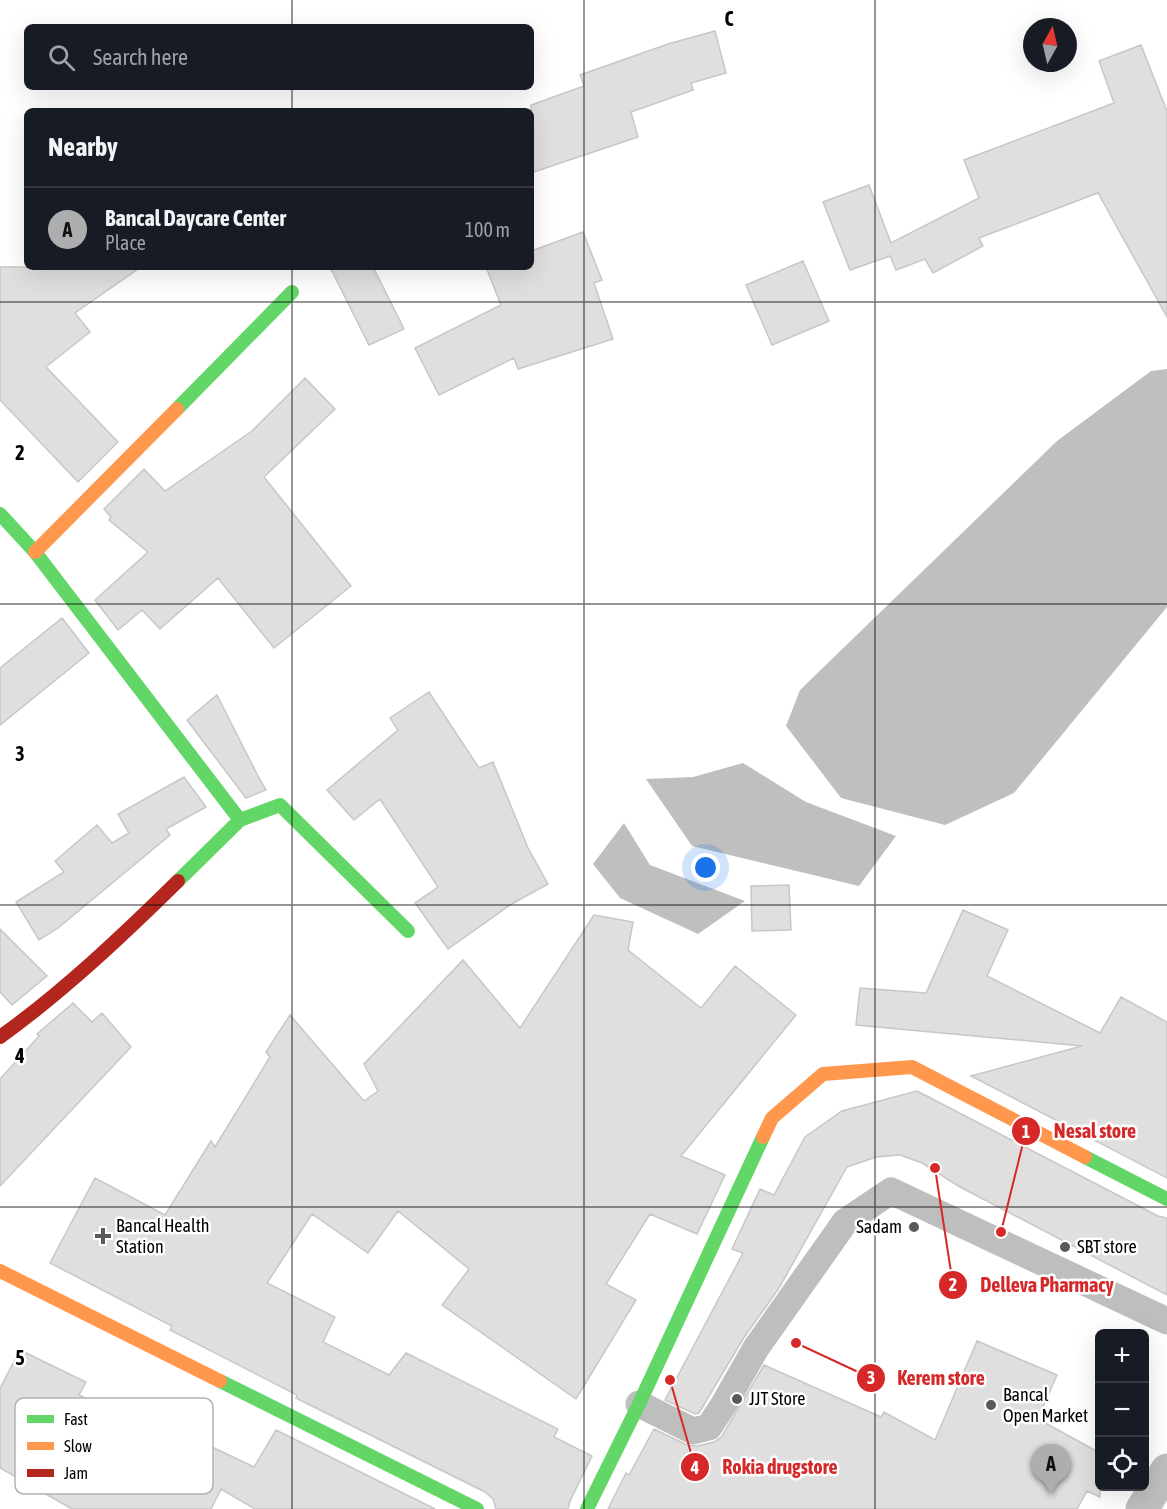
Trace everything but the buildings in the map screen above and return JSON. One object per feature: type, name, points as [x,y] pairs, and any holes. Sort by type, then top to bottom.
[{"type":"street","points":[[35,552],[292,292]]},
{"type":"street","points":[[0,514],[35,552],[240,820]]},
{"type":"street","points":[[0,1037],[28,1017],[123,935],[240,820],[280,805],[408,931]]},
{"type":"street","points":[[587,1509],[639,1404],[772,1118],[824,1074],[912,1068],[1167,1199]]},
{"type":"street","points":[[0,1271],[477,1509]]},
{"type":"street","points":[[1142,1509],[1167,1470]]},
{"type":"lane","points":[[639,1404],[693,1431],[709,1427],[756,1348],[845,1222],[891,1191],[1167,1321]]},
{"type":"shaded area","points":[[1167,369],[1167,607],[1014,793],[945,825],[841,798],[786,726],[800,690],[1057,441],[1151,371]]},
{"type":"shaded area","points":[[743,763],[806,802],[896,836],[859,886],[692,846],[646,779],[693,777]]},
{"type":"shaded area","points":[[624,823],[650,865],[745,901],[698,934],[620,898],[593,864]]},
{"type":"traffic: fast","points":[[177,409],[292,292]]},
{"type":"traffic: fast","points":[[0,514],[35,552],[240,820]]},
{"type":"traffic: fast","points":[[178,881],[240,820],[280,805],[408,931]]},
{"type":"traffic: fast","points":[[587,1509],[639,1404],[763,1137]]},
{"type":"traffic: fast","points":[[1085,1157],[1167,1199]]},
{"type":"traffic: fast","points":[[220,1381],[477,1509]]},
{"type":"traffic: slow","points":[[35,552],[177,409]]},
{"type":"traffic: slow","points":[[763,1137],[772,1118],[823,1074],[912,1067],[1085,1157]]},
{"type":"traffic: slow","points":[[0,1271],[220,1381]]},
{"type":"traffic: jam","points":[[0,1037],[92,962],[178,881]]},
{"type":"place","name":"Delleva Pharmacy","points":[[935,1168]]},
{"type":"place","name":"Sadam","points":[[914,1227]]},
{"type":"place","name":"Nesal store","points":[[1001,1232]]},
{"type":"place","name":"Bancal Health Station","points":[[103,1236]]},
{"type":"place","name":"SBT store","points":[[1065,1247]]},
{"type":"place","name":"Kerem store","points":[[796,1343]]},
{"type":"place","name":"Rokia drugstore","points":[[670,1380]]},
{"type":"place","name":"JJT Store","points":[[737,1399]]},
{"type":"place","name":"Bancal Open Market","points":[[991,1405]]},
{"type":"place","name":"Bancal Daycare Center","points":[[1051,1494]]}]
